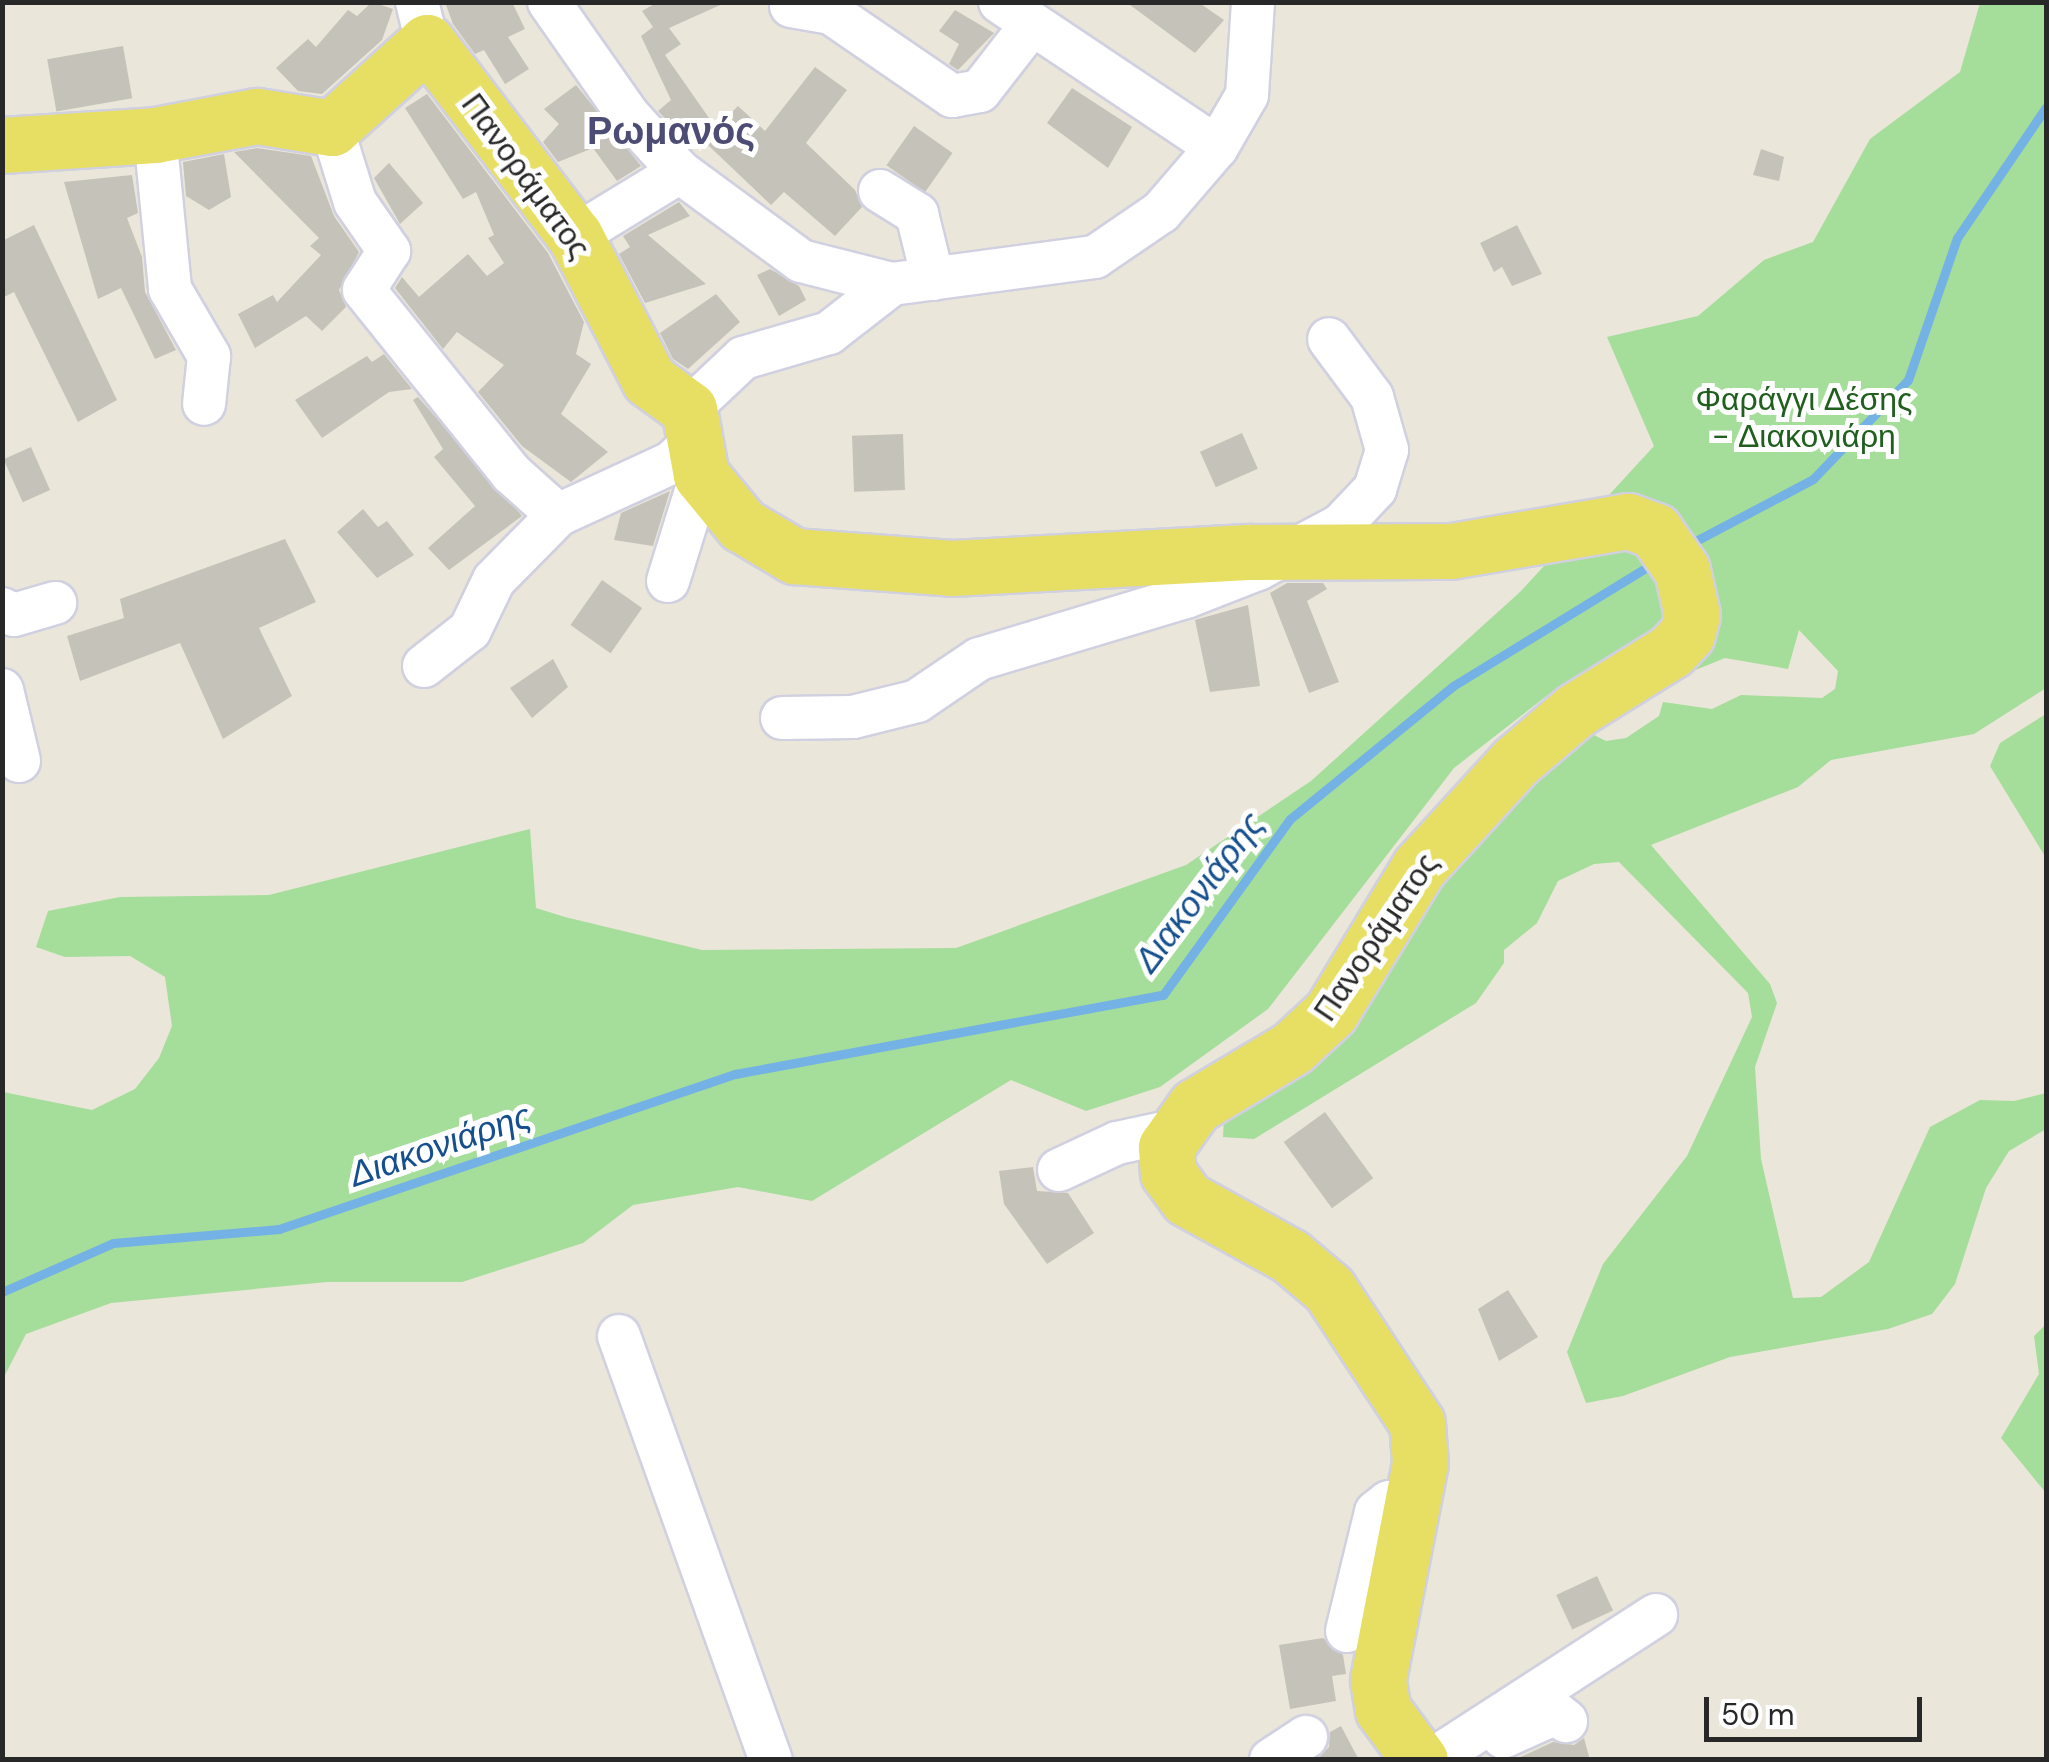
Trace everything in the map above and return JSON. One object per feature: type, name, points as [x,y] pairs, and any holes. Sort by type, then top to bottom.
[{"type":"main road","points":[[2,145],[155,135],[266,116],[332,128],[420,12]]},
{"type":"main road","name":"Πανοράματος","points":[[420,12],[575,236],[648,380],[695,442],[742,526],[794,556],[952,568],[1295,552],[1451,550],[1628,522],[1654,531],[1674,556],[1692,615],[1679,642],[1576,710],[1515,762],[1419,867],[1320,1024],[1271,1062],[1204,1099],[1173,1132]]},
{"type":"main road","points":[[1173,1132],[1165,1162],[1181,1192],[1308,1270],[1378,1358],[1416,1423],[1414,1499],[1378,1680],[1383,1710],[1434,1755]]},
{"type":"street","points":[[549,2],[628,114],[680,172],[801,261],[913,281],[1096,258],[1160,212],[1217,146],[1246,95],[1253,2]]},
{"type":"street","points":[[791,6],[831,13],[952,96],[980,92],[1016,13],[1217,146]]},
{"type":"street","points":[[332,128],[355,202],[389,250],[364,290],[510,473],[558,515]]},
{"type":"street","points":[[155,135],[170,289],[209,356],[204,404]]},
{"type":"street","points":[[575,236],[680,172]]},
{"type":"street","points":[[880,191],[917,214],[913,281]]},
{"type":"street","points":[[668,582],[695,442],[744,358],[829,333],[913,281]]},
{"type":"street","points":[[782,718],[853,718],[917,700],[979,659],[1023,641],[1186,597],[1295,552],[1363,505],[1385,467],[1383,427],[1372,397],[1329,339]]},
{"type":"street","points":[[424,666],[470,630],[494,580],[558,515],[671,462],[695,442]]},
{"type":"street","points":[[2,609],[14,615],[56,604]]},
{"type":"street","points":[[2,690],[18,762]]},
{"type":"street","points":[[1058,1170],[1118,1143],[1173,1132]]},
{"type":"street","points":[[618,1336],[771,1760]]},
{"type":"street","points":[[1347,1631],[1376,1512],[1389,1502],[1414,1499]]},
{"type":"street","points":[[1434,1755],[1656,1614]]},
{"type":"street","points":[[1434,1755],[1480,1748],[1556,1713],[1566,1721]]},
{"type":"green space","name":"Φαράγγι Δέσης - Διακονιάρη","points":[[1980,3],[2046,3],[2046,688],[1974,734],[1831,760],[1798,787],[1651,845],[1770,984],[1777,1003],[1755,1067],[1761,1159],[1793,1298],[1821,1297],[1869,1262],[1930,1127],[1980,1100],[2014,1101],[2046,1093],[2046,1129],[2009,1151],[1986,1188],[1955,1284],[1932,1314],[1888,1329],[1730,1357],[1623,1396],[1586,1403],[1567,1352],[1603,1264],[1687,1156],[1752,1017],[1748,993],[1619,862],[1594,864],[1558,881],[1537,923],[1504,950],[1504,963],[1476,1003],[1254,1139],[1223,1137],[1224,1116],[1433,863],[1584,730],[1606,741],[1626,738],[1659,716],[1663,702],[1712,709],[1741,695],[1822,698],[1835,689],[1838,671],[1799,630],[1788,669],[1725,658],[1634,695],[1549,694],[1454,768],[1268,1009],[1160,1087],[1086,1111],[1011,1080],[812,1201],[738,1187],[633,1205],[583,1243],[462,1282],[327,1282],[111,1303],[26,1334],[3,1379],[3,1092],[92,1110],[135,1089],[159,1058],[172,1026],[165,977],[130,956],[65,957],[36,947],[48,911],[120,897],[269,895],[530,829],[536,908],[565,917],[702,950],[956,948],[1186,865],[1311,781],[1520,592],[1654,446],[1607,337],[1698,316],[1764,260],[1813,242],[1870,139],[1960,72]]},
{"type":"green space","points":[[2046,714],[2046,858],[1990,766],[2000,743]]},
{"type":"green space","points":[[2046,1324],[2046,1493],[2001,1438],[2039,1374],[2034,1336]]},
{"type":"building","points":[[372,2],[393,9],[382,40],[322,94],[298,91],[276,68],[308,39],[316,47],[348,10],[357,16]]},
{"type":"building","points":[[445,2],[512,2],[525,29],[508,37],[529,69],[505,84],[484,50],[475,54],[453,24]]},
{"type":"building","points":[[658,2],[727,2],[669,28],[681,44],[665,55],[716,128],[738,106],[765,131],[815,67],[847,90],[806,143],[855,190],[862,207],[835,236],[784,192],[771,205],[689,127],[681,135],[658,111],[671,100],[641,36],[653,27],[642,11]]},
{"type":"building","points":[[1126,2],[1198,2],[1224,20],[1195,53]]},
{"type":"building","points":[[955,10],[994,33],[958,70],[949,64],[959,44],[939,31]]},
{"type":"building","points":[[123,46],[132,98],[56,112],[47,59]]},
{"type":"building","points":[[576,85],[641,166],[617,181],[593,148],[558,162],[543,142],[559,124],[544,109]]},
{"type":"building","points":[[1072,88],[1132,127],[1108,168],[1047,123]]},
{"type":"building","points":[[427,94],[548,253],[584,322],[576,354],[591,364],[561,414],[608,452],[571,482],[522,446],[478,392],[504,365],[457,332],[443,349],[395,288],[402,277],[419,297],[468,254],[487,276],[504,263],[488,238],[494,235],[476,192],[463,199],[405,108]]},
{"type":"building","points":[[914,126],[953,153],[925,192],[886,165]]},
{"type":"building","points":[[257,148],[311,156],[334,216],[359,252],[339,290],[346,307],[322,331],[306,316],[255,348],[238,314],[273,295],[277,302],[321,255],[310,246],[319,238],[234,152]]},
{"type":"building","points":[[1761,149],[1784,157],[1779,181],[1753,175]]},
{"type":"building","points":[[224,154],[231,197],[209,210],[186,196],[183,162]]},
{"type":"building","points":[[389,163],[423,203],[400,224],[374,178]]},
{"type":"building","points":[[132,175],[138,213],[127,218],[142,257],[145,292],[176,350],[155,359],[121,288],[98,299],[64,182]]},
{"type":"building","points":[[679,202],[690,216],[648,235],[706,284],[645,303],[619,254],[630,247],[623,236]]},
{"type":"building","points":[[34,225],[117,400],[78,422],[14,292],[2,298],[2,241]]},
{"type":"building","points":[[1517,225],[1542,274],[1512,286],[1502,267],[1494,272],[1480,243]]},
{"type":"building","points":[[770,269],[799,286],[806,300],[779,316],[757,275]]},
{"type":"building","points":[[716,294],[740,322],[688,369],[673,359],[660,333]]},
{"type":"building","points":[[384,354],[412,389],[389,392],[322,438],[295,400],[367,356],[372,362]]},
{"type":"building","points":[[418,397],[522,516],[449,570],[428,548],[475,506],[434,457],[443,449],[413,400]]},
{"type":"building","points":[[1242,433],[1258,469],[1216,487],[1200,452]]},
{"type":"building","points":[[903,434],[905,490],[854,492],[852,436]]},
{"type":"building","points":[[31,447],[50,490],[23,502],[4,459]]},
{"type":"building","points":[[670,491],[653,546],[614,540],[621,513]]},
{"type":"building","points":[[363,509],[378,527],[387,521],[414,555],[377,578],[337,532]]},
{"type":"building","points":[[285,539],[316,602],[259,628],[292,696],[223,739],[180,643],[80,681],[67,636],[124,618],[120,599]]},
{"type":"building","points":[[602,580],[642,608],[611,653],[570,625]]},
{"type":"building","points":[[1287,583],[1323,583],[1327,589],[1307,601],[1339,682],[1309,693],[1270,593]]},
{"type":"building","points":[[1248,605],[1260,686],[1210,692],[1195,620]]},
{"type":"building","points":[[553,659],[568,687],[532,718],[510,688]]},
{"type":"building","points":[[1325,1112],[1373,1178],[1332,1208],[1284,1142]]},
{"type":"building","points":[[1033,1167],[1037,1191],[1068,1193],[1094,1233],[1047,1264],[1004,1204],[999,1171]]},
{"type":"building","points":[[1508,1290],[1538,1337],[1499,1361],[1478,1309]]},
{"type":"building","points":[[1597,1576],[1613,1610],[1572,1629],[1556,1595]]},
{"type":"building","points":[[1323,1638],[1343,1655],[1346,1674],[1332,1676],[1336,1701],[1290,1709],[1279,1645]]},
{"type":"building","points":[[1341,1726],[1359,1760],[1317,1760],[1329,1747],[1330,1732]]},
{"type":"building","points":[[1584,1738],[1590,1760],[1514,1760],[1553,1742],[1574,1745]]},
{"type":"waterway","name":"Διακονιάρης","points":[[1688,545],[1813,479],[1908,380],[1957,238],[2046,107]]},
{"type":"waterway","name":"Διακονιάρης","points":[[2,1292],[113,1243],[279,1229],[735,1074],[1163,995],[1290,819],[1453,686],[1657,561]]},
{"type":"district","name":"Ρωμανός","points":[[671,132]]}]
